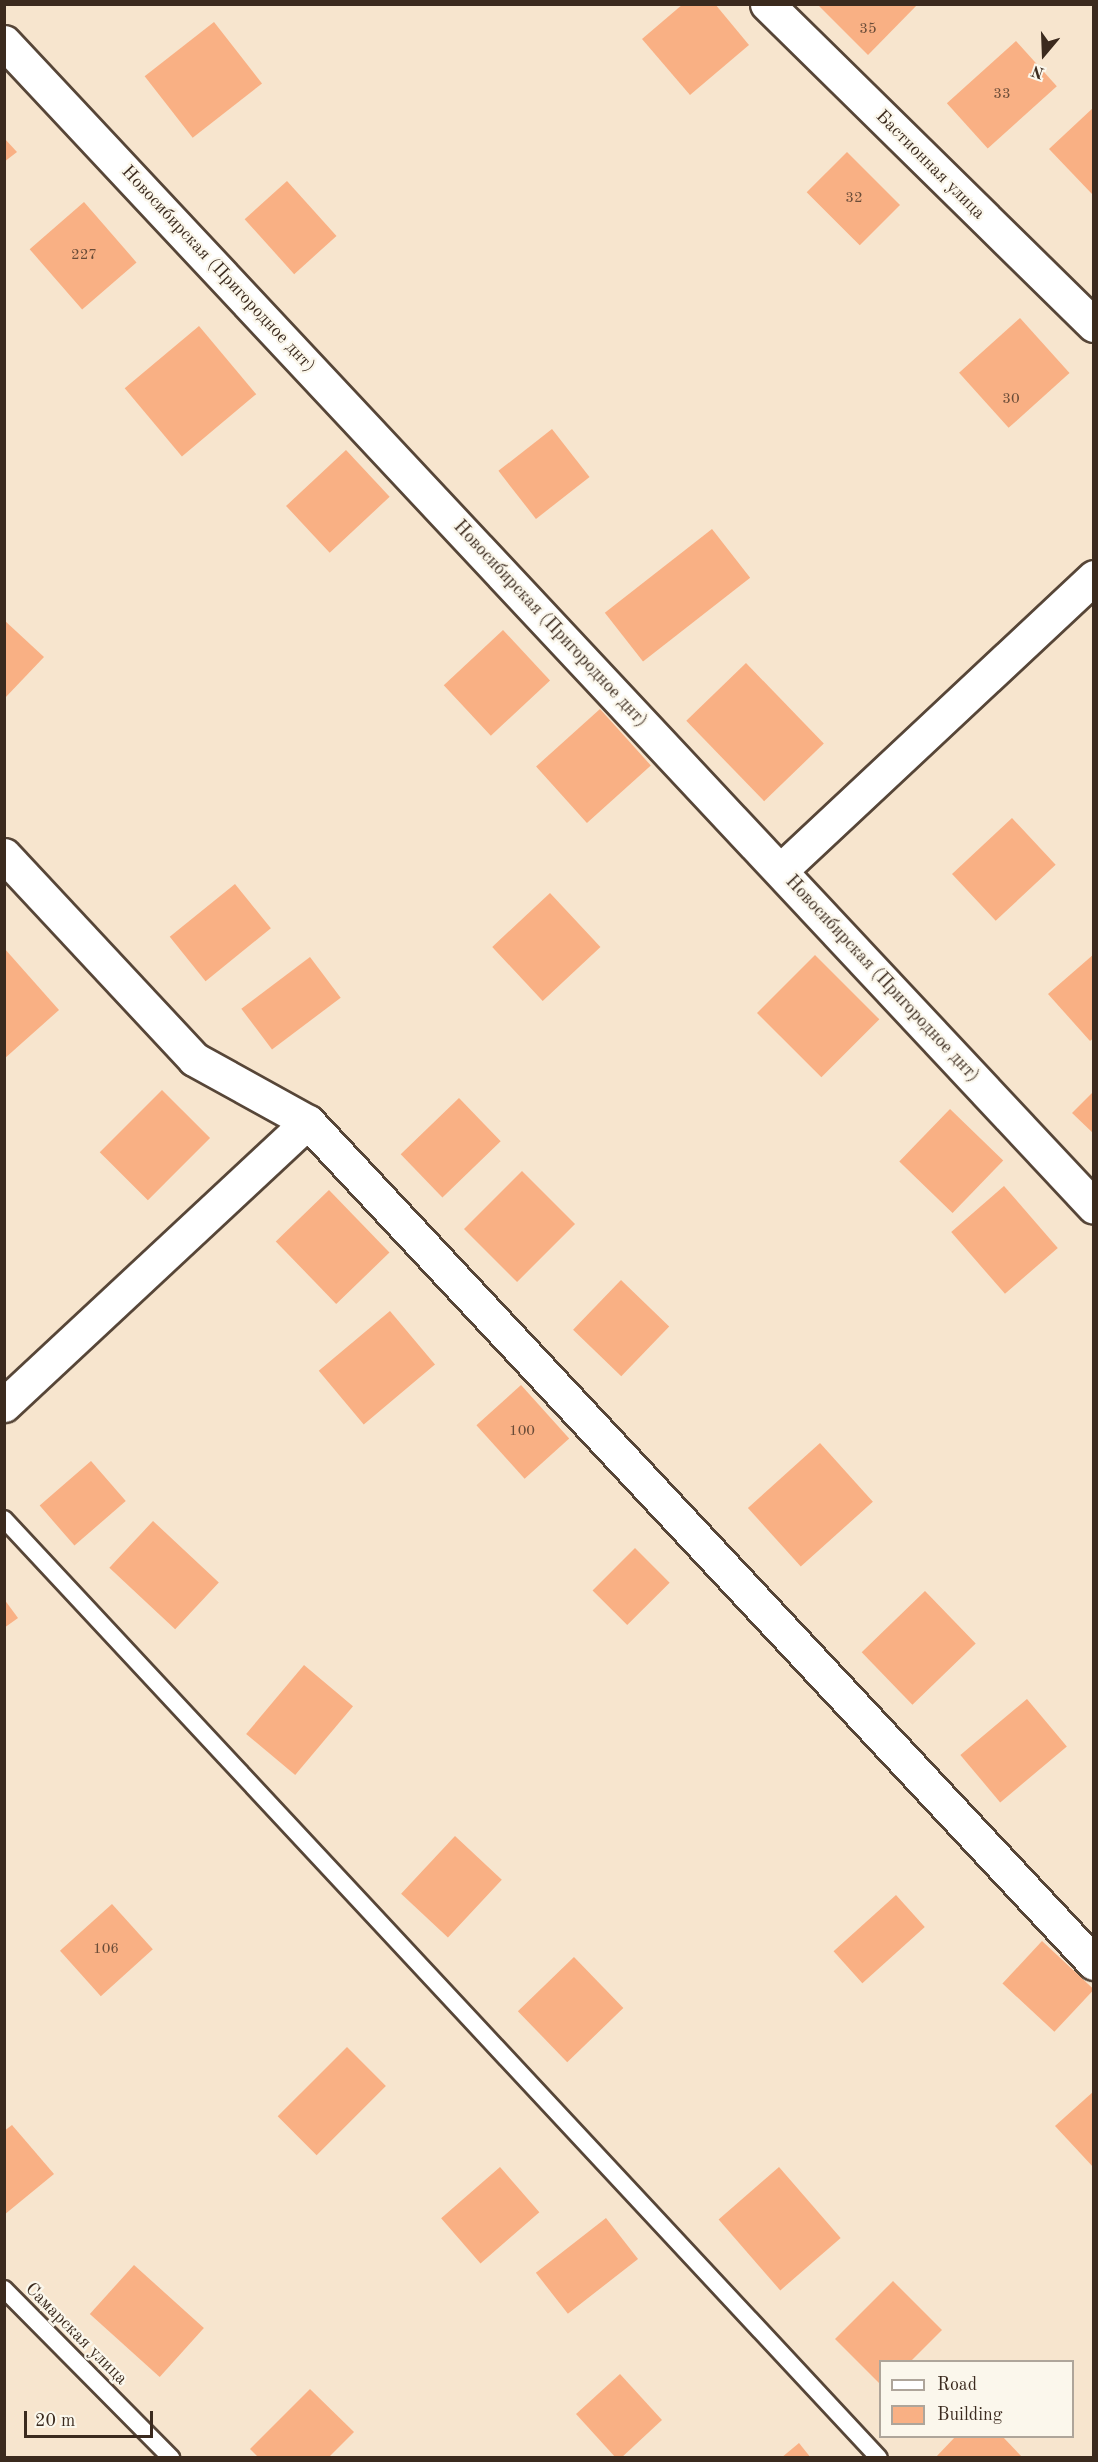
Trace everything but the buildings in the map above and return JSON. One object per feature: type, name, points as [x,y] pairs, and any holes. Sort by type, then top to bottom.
[{"type":"street","name":"Бастионная улица","points":[[768,4],[1094,325]]},
{"type":"street","name":"Новосибирская (Пригородное днт)","points":[[4,42],[1094,1207]]},
{"type":"street","points":[[781,870],[1094,577]]},
{"type":"street","points":[[4,855],[194,1059],[308,1122],[1094,1963]]},
{"type":"street","points":[[4,1405],[308,1122]]},
{"type":"lane","points":[[4,1519],[879,2457]]},
{"type":"lane","name":"Самарская улица","points":[[4,2289],[171,2457]]}]
